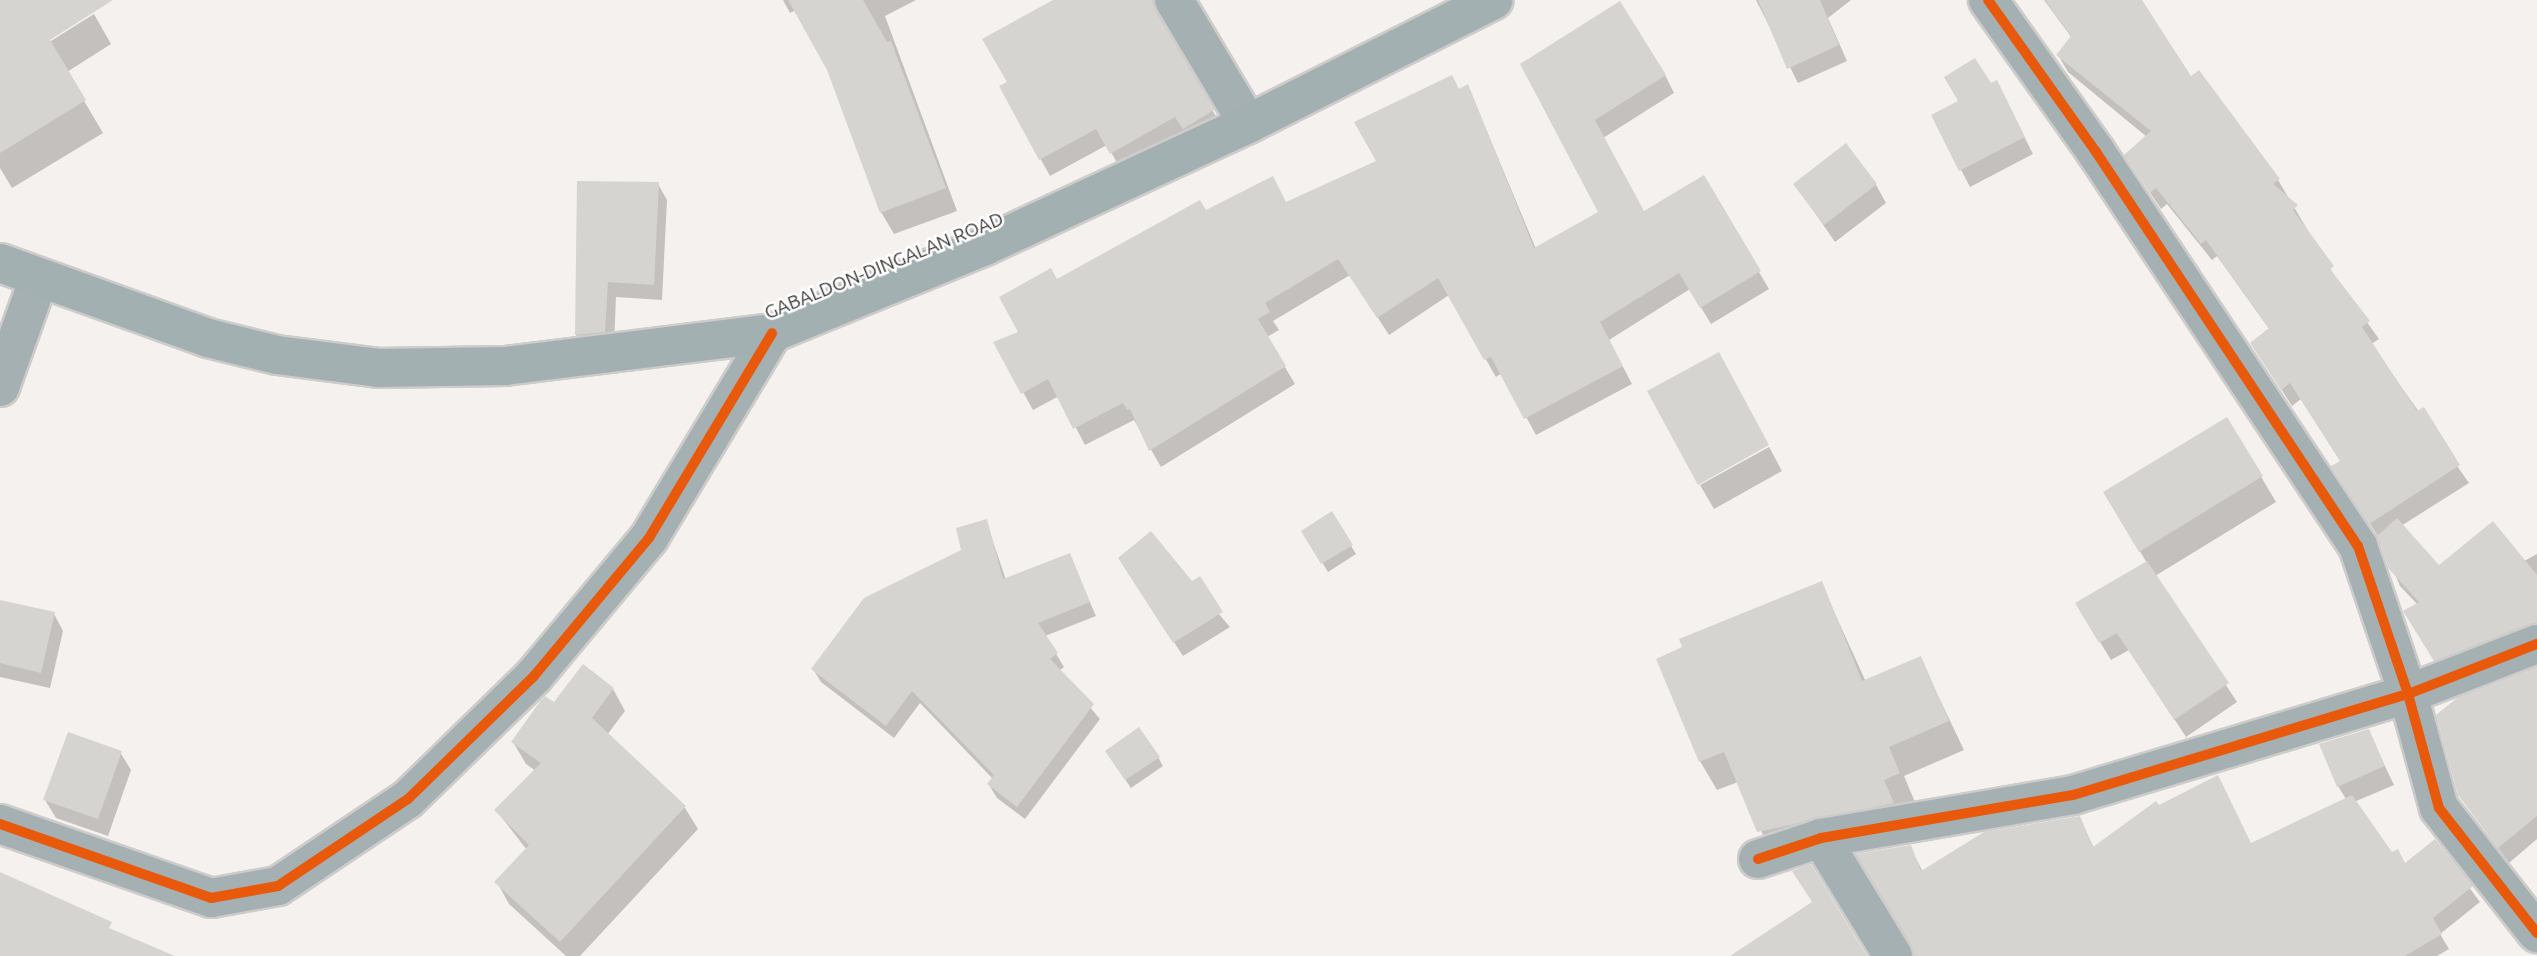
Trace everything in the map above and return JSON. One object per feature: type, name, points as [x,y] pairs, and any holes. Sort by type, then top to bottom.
[{"type":"main road","name":"GABALDON-DINGALAN ROAD","points":[[0,263],[208,338],[277,355],[379,368],[505,366],[772,333],[985,246],[1248,124],[1494,0]]},
{"type":"street","points":[[1174,0],[1248,124]]},
{"type":"street","points":[[1988,0],[2096,152],[2358,546],[2408,694],[2439,808],[2537,933]]},
{"type":"street","points":[[0,387],[39,278]]},
{"type":"street","points":[[0,824],[211,898],[278,886],[408,799],[534,676],[649,538],[772,333]]},
{"type":"street","points":[[1758,859],[1821,838],[2073,794],[2408,694],[2537,644]]},
{"type":"street","points":[[1821,838],[1893,956]]},
{"type":"building","points":[[0,0],[113,0],[50,40],[86,100],[0,153]]},
{"type":"building","points":[[788,0],[863,0],[887,42],[891,41],[946,188],[880,213],[827,70]]},
{"type":"building","points":[[1053,0],[1152,0],[1214,110],[1183,129],[1175,117],[1110,154],[1096,129],[1039,160],[999,86],[1007,82],[982,39]]},
{"type":"building","points":[[1758,0],[1820,0],[1839,45],[1787,69]]},
{"type":"building","points":[[2045,0],[2142,0],[2191,76],[2199,70],[2280,179],[2273,184],[2298,205],[2293,210],[2334,266],[2330,269],[2370,321],[2362,327],[2417,411],[2424,407],[2460,465],[2369,524],[2331,466],[2340,461],[2290,383],[2281,390],[2250,343],[2269,328],[2206,240],[2201,244],[2156,188],[2150,193],[2124,155],[2151,131],[2056,55],[2071,36]]},
{"type":"building","points":[[1620,1],[1666,75],[1595,120],[1644,211],[1704,175],[1761,271],[1700,308],[1679,273],[1600,322],[1623,366],[1524,419],[1491,357],[1484,360],[1438,278],[1377,318],[1338,259],[1265,303],[1270,312],[1258,319],[1286,366],[1149,451],[1130,409],[1127,410],[1123,403],[1073,429],[1048,379],[1021,394],[993,342],[1018,332],[999,297],[1051,268],[1057,279],[1200,200],[1206,210],[1273,176],[1286,202],[1376,161],[1354,122],[1452,75],[1459,89],[1468,84],[1534,248],[1598,212],[1520,64]]},
{"type":"building","points":[[1975,58],[1991,83],[1997,80],[2025,137],[1959,171],[1931,115],[1958,101],[1944,77]]},
{"type":"building","points":[[1846,143],[1877,184],[1824,225],[1793,184]]},
{"type":"building","points":[[577,181],[659,182],[654,285],[608,282],[605,332],[575,335]]},
{"type":"building","points":[[1719,352],[1769,445],[1698,485],[1647,391]]},
{"type":"building","points":[[2227,417],[2263,476],[2139,552],[2103,492]]},
{"type":"building","points":[[1332,511],[1353,545],[1321,564],[1301,531]]},
{"type":"building","points":[[2397,518],[2439,565],[2493,521],[2537,575],[2537,623],[2434,661],[2403,611],[2419,602],[2389,569],[2377,536]]},
{"type":"building","points":[[987,519],[1003,579],[1070,553],[1090,602],[1038,623],[1058,653],[1050,659],[1094,704],[1017,807],[987,784],[994,775],[912,691],[886,726],[811,669],[864,598],[961,550],[956,528]]},
{"type":"building","points":[[1151,531],[1192,581],[1200,576],[1223,612],[1173,643],[1118,558]]},
{"type":"building","points":[[2147,561],[2229,683],[2174,720],[2117,633],[2099,643],[2075,603]]},
{"type":"building","points":[[1822,581],[1862,681],[1921,656],[1949,721],[1889,747],[1900,773],[1884,780],[1894,803],[1757,832],[1724,752],[1699,762],[1656,659],[1682,647],[1679,639]]},
{"type":"building","points":[[0,600],[55,612],[41,673],[0,663]]},
{"type":"building","points":[[583,664],[614,688],[592,718],[686,806],[560,942],[494,882],[529,845],[494,810],[541,763],[511,742],[541,700],[545,696],[554,702]]},
{"type":"building","points":[[2537,667],[2537,816],[2498,848],[2458,795],[2436,715],[2457,698]]},
{"type":"building","points":[[1139,727],[1160,757],[1125,780],[1105,751]]},
{"type":"building","points":[[2369,729],[2385,766],[2337,787],[2319,744]]},
{"type":"building","points":[[68,732],[122,751],[98,819],[43,800]]},
{"type":"building","points":[[2218,775],[2251,843],[2352,795],[2392,852],[2398,849],[2405,863],[2435,839],[2473,886],[2433,918],[2442,934],[2405,956],[1915,956],[1856,854],[1911,845],[1921,871],[1984,832],[2080,816],[2093,847],[2156,801],[2159,805]]},
{"type":"building","points":[[1811,864],[1867,956],[1730,956],[1812,902],[1792,871]]},
{"type":"building","points":[[0,872],[112,922],[109,928],[175,956],[0,956]]},
{"type":"cycle path","points":[[1988,0],[2096,152],[2358,546],[2408,694],[2439,808],[2537,933]]},
{"type":"cycle path","points":[[0,824],[211,898],[278,886],[408,799],[534,676],[649,538],[772,333]]},
{"type":"cycle path","points":[[1758,859],[1821,838],[2073,795],[2408,694],[2537,644]]}]
